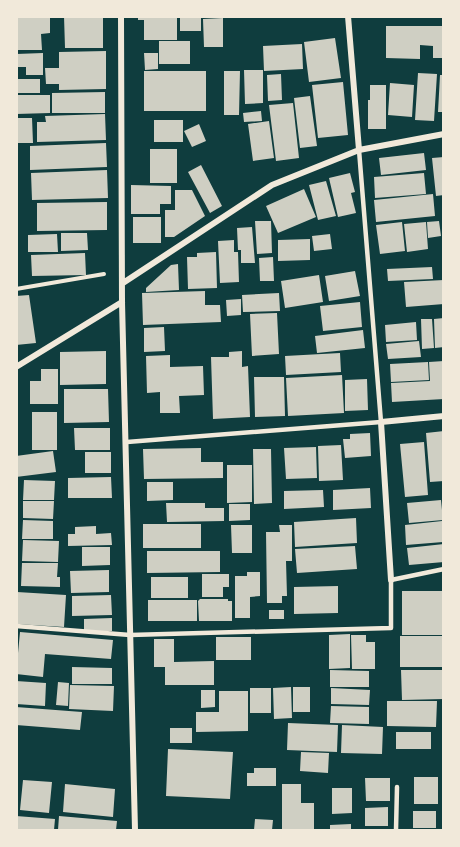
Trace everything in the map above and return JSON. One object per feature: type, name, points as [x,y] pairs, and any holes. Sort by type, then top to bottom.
[{"type":"street","points":[[121,16],[122,302],[135,831]]},
{"type":"street","points":[[348,16],[359,150]]},
{"type":"street","points":[[123,283],[272,185],[359,150],[444,134]]},
{"type":"street","points":[[16,368],[122,302]]},
{"type":"street","points":[[391,580],[381,422],[444,416]]},
{"type":"lane","points":[[127,442],[381,422],[359,150]]},
{"type":"lane","points":[[16,627],[130,635],[391,628],[391,580],[444,569]]},
{"type":"lane","points":[[396,831],[397,787]]},
{"type":"path","points":[[16,289],[123,271]]},
{"type":"building","points":[[16,16],[50,16],[50,33],[41,34],[42,50],[16,50]]},
{"type":"building","points":[[64,16],[103,16],[103,48],[65,48]]},
{"type":"building","points":[[138,16],[177,16],[177,40],[144,40],[144,20],[138,20]]},
{"type":"building","points":[[180,16],[201,16],[201,31],[180,31]]},
{"type":"building","points":[[223,18],[223,47],[204,47],[203,19]]},
{"type":"building","points":[[386,26],[444,26],[444,58],[433,58],[433,46],[420,45],[420,59],[386,58]]},
{"type":"building","points":[[335,38],[341,78],[309,82],[304,42]]},
{"type":"building","points":[[159,41],[190,41],[190,64],[159,64]]},
{"type":"building","points":[[302,44],[303,69],[264,71],[263,46]]},
{"type":"building","points":[[106,51],[106,89],[59,90],[59,84],[46,84],[45,68],[59,68],[59,52]]},
{"type":"building","points":[[43,53],[43,75],[26,75],[26,67],[16,67],[16,54]]},
{"type":"building","points":[[144,53],[158,53],[158,69],[145,70]]},
{"type":"building","points":[[244,70],[263,70],[263,103],[245,104]]},
{"type":"building","points":[[144,71],[206,71],[206,111],[144,111]]},
{"type":"building","points":[[224,71],[240,71],[239,115],[224,115]]},
{"type":"building","points":[[418,73],[437,74],[434,121],[415,120]]},
{"type":"building","points":[[281,74],[282,100],[268,101],[267,75]]},
{"type":"building","points":[[440,75],[444,75],[444,112],[438,112]]},
{"type":"building","points":[[16,79],[40,79],[40,93],[16,93]]},
{"type":"building","points":[[343,82],[348,135],[318,138],[312,85]]},
{"type":"building","points":[[390,83],[414,85],[412,117],[388,115]]},
{"type":"building","points":[[370,85],[386,85],[386,129],[368,129]]},
{"type":"building","points":[[105,92],[105,113],[52,113],[52,93]]},
{"type":"building","points":[[16,95],[50,95],[50,113],[16,114]]},
{"type":"building","points":[[310,96],[317,146],[300,148],[294,98]]},
{"type":"building","points":[[293,103],[299,158],[276,161],[269,105]]},
{"type":"building","points":[[261,111],[262,121],[244,122],[243,113]]},
{"type":"building","points":[[105,114],[106,140],[37,142],[37,122],[46,122],[45,116]]},
{"type":"building","points":[[16,118],[32,118],[33,143],[16,143]]},
{"type":"building","points":[[154,120],[183,120],[183,142],[154,142]]},
{"type":"building","points":[[269,121],[274,158],[253,161],[248,124]]},
{"type":"building","points":[[199,124],[206,141],[192,147],[184,131]]},
{"type":"building","points":[[106,143],[107,167],[30,170],[30,146]]},
{"type":"building","points":[[150,149],[177,149],[177,183],[150,183]]},
{"type":"building","points":[[424,153],[426,170],[381,175],[379,158]]},
{"type":"building","points":[[444,157],[444,195],[436,196],[432,158]]},
{"type":"building","points":[[201,165],[222,206],[210,213],[188,172]]},
{"type":"building","points":[[107,170],[108,198],[32,200],[31,173]]},
{"type":"building","points":[[350,173],[355,192],[351,193],[356,213],[338,217],[329,178]]},
{"type":"building","points":[[424,173],[426,194],[375,198],[374,177]]},
{"type":"building","points":[[326,181],[336,216],[318,220],[309,185]]},
{"type":"building","points":[[131,185],[171,186],[171,204],[160,204],[160,214],[131,214]]},
{"type":"building","points":[[304,189],[316,217],[278,233],[266,206]]},
{"type":"building","points":[[175,190],[192,190],[205,216],[174,237],[165,237],[165,210],[175,210]]},
{"type":"building","points":[[433,194],[435,216],[376,222],[374,200]]},
{"type":"building","points":[[107,202],[107,230],[37,231],[37,203]]},
{"type":"building","points":[[133,217],[161,217],[161,243],[133,243]]},
{"type":"building","points":[[255,221],[271,221],[272,253],[257,254]]},
{"type":"building","points":[[439,221],[441,236],[428,238],[427,222]]},
{"type":"building","points":[[402,222],[405,251],[380,254],[376,225]]},
{"type":"building","points":[[426,222],[428,249],[407,252],[404,224]]},
{"type":"building","points":[[252,227],[255,263],[241,263],[237,228]]},
{"type":"building","points":[[61,233],[87,233],[88,250],[61,251]]},
{"type":"building","points":[[57,234],[58,252],[28,252],[28,235]]},
{"type":"building","points":[[330,234],[332,249],[314,251],[312,236]]},
{"type":"building","points":[[310,239],[310,260],[278,261],[278,240]]},
{"type":"building","points":[[234,240],[234,252],[238,252],[239,282],[220,283],[218,241]]},
{"type":"building","points":[[216,252],[217,288],[188,289],[187,257],[197,257],[197,253]]},
{"type":"building","points":[[85,253],[86,275],[32,276],[31,255]]},
{"type":"building","points":[[273,257],[274,281],[260,281],[259,258]]},
{"type":"building","points":[[178,264],[179,290],[146,292],[146,288],[171,265]]},
{"type":"building","points":[[432,267],[433,279],[388,281],[387,269]]},
{"type":"building","points":[[355,271],[360,296],[329,301],[325,276]]},
{"type":"building","points":[[319,275],[323,302],[285,308],[281,281]]},
{"type":"building","points":[[444,280],[444,304],[406,307],[404,282]]},
{"type":"building","points":[[205,291],[205,305],[220,305],[221,322],[143,325],[142,293]]},
{"type":"building","points":[[279,293],[280,311],[243,312],[242,295]]},
{"type":"building","points":[[29,295],[36,343],[16,345],[16,296]]},
{"type":"building","points":[[241,299],[241,315],[227,316],[226,300]]},
{"type":"building","points":[[360,302],[362,327],[323,331],[320,306]]},
{"type":"building","points":[[277,313],[279,354],[252,356],[250,314]]},
{"type":"building","points":[[444,318],[444,347],[435,348],[434,319]]},
{"type":"building","points":[[421,319],[432,319],[434,348],[422,349]]},
{"type":"building","points":[[416,322],[417,340],[386,342],[385,325]]},
{"type":"building","points":[[164,327],[165,351],[144,352],[144,328]]},
{"type":"building","points":[[363,330],[365,348],[317,353],[315,336]]},
{"type":"building","points":[[419,341],[421,357],[388,359],[386,344]]},
{"type":"building","points":[[106,351],[106,384],[60,385],[60,352]]},
{"type":"building","points":[[242,351],[242,367],[248,366],[250,417],[213,419],[211,357],[229,357],[229,352]]},
{"type":"building","points":[[340,353],[341,372],[286,375],[285,356]]},
{"type":"building","points":[[170,355],[170,367],[203,366],[204,395],[179,396],[180,413],[160,413],[160,392],[147,393],[146,356]]},
{"type":"building","points":[[444,361],[444,399],[392,402],[391,383],[430,381],[429,362]]},
{"type":"building","points":[[428,362],[429,380],[391,382],[390,364]]},
{"type":"building","points":[[41,369],[58,369],[58,404],[30,404],[30,381],[41,381]]},
{"type":"building","points":[[342,375],[344,413],[288,416],[286,378]]},
{"type":"building","points":[[254,377],[284,377],[285,416],[255,417]]},
{"type":"building","points":[[367,379],[368,410],[345,411],[345,380]]},
{"type":"building","points":[[64,389],[108,389],[109,422],[64,423]]},
{"type":"building","points":[[32,412],[57,412],[57,450],[32,450]]},
{"type":"building","points":[[74,428],[110,428],[110,450],[75,450]]},
{"type":"building","points":[[444,431],[444,481],[430,482],[426,433]]},
{"type":"building","points":[[370,433],[371,456],[345,458],[343,439],[350,439],[350,434]]},
{"type":"building","points":[[424,442],[428,495],[405,497],[400,444]]},
{"type":"building","points":[[341,445],[343,480],[319,481],[318,446]]},
{"type":"building","points":[[316,447],[317,478],[286,479],[284,448]]},
{"type":"building","points":[[201,448],[201,462],[223,462],[223,478],[144,479],[143,449]]},
{"type":"building","points":[[253,449],[271,449],[272,503],[254,504]]},
{"type":"building","points":[[53,451],[56,472],[16,477],[16,456]]},
{"type":"building","points":[[85,452],[111,452],[111,473],[85,473]]},
{"type":"building","points":[[227,465],[252,465],[252,502],[227,503]]},
{"type":"building","points":[[111,477],[112,498],[68,498],[68,478]]},
{"type":"building","points":[[24,480],[55,481],[54,500],[23,500]]},
{"type":"building","points":[[147,482],[173,482],[173,500],[147,501]]},
{"type":"building","points":[[370,488],[371,508],[333,510],[333,490]]},
{"type":"building","points":[[323,490],[324,507],[284,509],[284,491]]},
{"type":"building","points":[[441,500],[443,520],[409,523],[407,503]]},
{"type":"building","points":[[23,501],[54,501],[53,519],[23,518]]},
{"type":"building","points":[[166,503],[205,503],[205,508],[224,508],[224,521],[167,522]]},
{"type":"building","points":[[229,504],[250,504],[250,520],[229,521]]},
{"type":"building","points":[[356,518],[357,543],[295,547],[294,522]]},
{"type":"building","points":[[23,520],[53,521],[53,539],[22,539]]},
{"type":"building","points":[[442,521],[443,542],[406,545],[405,525]]},
{"type":"building","points":[[143,524],[201,524],[201,548],[143,548]]},
{"type":"building","points":[[231,525],[252,525],[252,553],[232,553]]},
{"type":"building","points":[[279,525],[292,525],[292,561],[286,561],[287,596],[282,596],[282,603],[267,603],[266,532],[280,532]]},
{"type":"building","points":[[96,526],[96,534],[111,533],[112,545],[68,546],[68,534],[75,534],[75,527]]},
{"type":"building","points":[[23,540],[59,541],[58,562],[22,561]]},
{"type":"building","points":[[444,544],[444,562],[409,565],[407,548]]},
{"type":"building","points":[[355,546],[357,569],[297,573],[295,549]]},
{"type":"building","points":[[82,547],[110,547],[110,565],[82,566]]},
{"type":"building","points":[[147,551],[220,551],[220,572],[147,573]]},
{"type":"building","points":[[22,563],[58,563],[57,577],[60,577],[60,587],[21,586]]},
{"type":"building","points":[[109,570],[109,592],[71,593],[70,571]]},
{"type":"building","points":[[247,572],[260,572],[260,596],[250,597],[250,618],[235,618],[235,576],[247,576]]},
{"type":"building","points":[[202,574],[229,574],[229,587],[223,587],[223,597],[202,597]]},
{"type":"building","points":[[151,577],[188,577],[188,598],[151,598]]},
{"type":"building","points":[[338,586],[338,613],[294,614],[294,587]]},
{"type":"building","points":[[402,591],[444,591],[444,635],[402,635]]},
{"type":"building","points":[[17,592],[66,595],[64,627],[16,624]]},
{"type":"building","points":[[111,595],[112,615],[72,616],[72,596]]},
{"type":"building","points":[[200,599],[232,601],[232,621],[199,621],[198,601]]},
{"type":"building","points":[[148,600],[197,600],[197,621],[148,621]]},
{"type":"building","points":[[269,610],[284,610],[284,619],[269,619]]},
{"type":"building","points":[[112,618],[112,631],[84,631],[84,619]]},
{"type":"building","points":[[20,632],[113,640],[111,659],[45,654],[43,677],[16,674]]},
{"type":"building","points":[[350,634],[350,668],[329,669],[329,635]]},
{"type":"building","points":[[351,635],[366,635],[366,642],[375,642],[375,669],[352,669]]},
{"type":"building","points":[[400,636],[444,636],[444,667],[400,667]]},
{"type":"building","points":[[216,637],[251,637],[251,660],[216,660]]},
{"type":"building","points":[[154,639],[174,639],[174,662],[214,661],[214,685],[165,685],[165,667],[154,667]]},
{"type":"building","points":[[72,667],[112,668],[112,684],[72,684]]},
{"type":"building","points":[[330,670],[369,671],[369,687],[330,687]]},
{"type":"building","points":[[401,670],[444,670],[444,699],[402,700]]},
{"type":"building","points":[[16,681],[46,683],[45,706],[16,704]]},
{"type":"building","points":[[58,682],[69,683],[68,706],[56,705]]},
{"type":"building","points":[[70,685],[114,686],[113,711],[69,709]]},
{"type":"building","points":[[291,687],[292,718],[274,719],[273,688]]},
{"type":"building","points":[[293,687],[310,687],[310,712],[293,712]]},
{"type":"building","points":[[250,688],[271,688],[271,713],[250,713]]},
{"type":"building","points":[[331,688],[370,690],[369,705],[331,704]]},
{"type":"building","points":[[201,690],[215,690],[215,707],[201,708]]},
{"type":"building","points":[[219,691],[248,691],[248,731],[196,732],[196,712],[219,712]]},
{"type":"building","points":[[387,701],[437,701],[436,727],[387,726]]},
{"type":"building","points":[[331,706],[369,707],[369,724],[330,723]]},
{"type":"building","points":[[16,707],[82,712],[80,730],[16,725]]},
{"type":"building","points":[[288,723],[338,725],[337,752],[287,750]]},
{"type":"building","points":[[342,725],[383,727],[382,754],[341,753]]},
{"type":"building","points":[[170,728],[192,728],[192,743],[170,743]]},
{"type":"building","points":[[396,732],[431,732],[431,749],[396,749]]},
{"type":"building","points":[[168,749],[233,752],[230,799],[166,796]]},
{"type":"building","points":[[301,752],[329,753],[328,773],[300,771]]},
{"type":"building","points":[[254,768],[276,768],[276,786],[247,786],[247,773],[254,773]]},
{"type":"building","points":[[414,777],[438,777],[438,804],[414,804]]},
{"type":"building","points":[[365,778],[390,778],[390,801],[366,801]]},
{"type":"building","points":[[23,780],[52,782],[49,813],[20,810]]},
{"type":"building","points":[[65,784],[115,789],[113,817],[63,812]]},
{"type":"building","points":[[282,784],[301,784],[301,803],[314,803],[314,829],[282,830]]},
{"type":"building","points":[[332,788],[352,788],[352,813],[332,814]]},
{"type":"building","points":[[388,807],[388,826],[365,826],[365,808]]},
{"type":"building","points":[[413,811],[436,811],[436,828],[413,828]]},
{"type":"building","points":[[16,816],[55,819],[54,830],[16,830]]},
{"type":"building","points":[[59,816],[117,821],[116,830],[58,830]]},
{"type":"building","points":[[255,819],[273,820],[272,830],[254,830]]},
{"type":"building","points":[[351,824],[351,830],[330,830],[330,825]]}]
